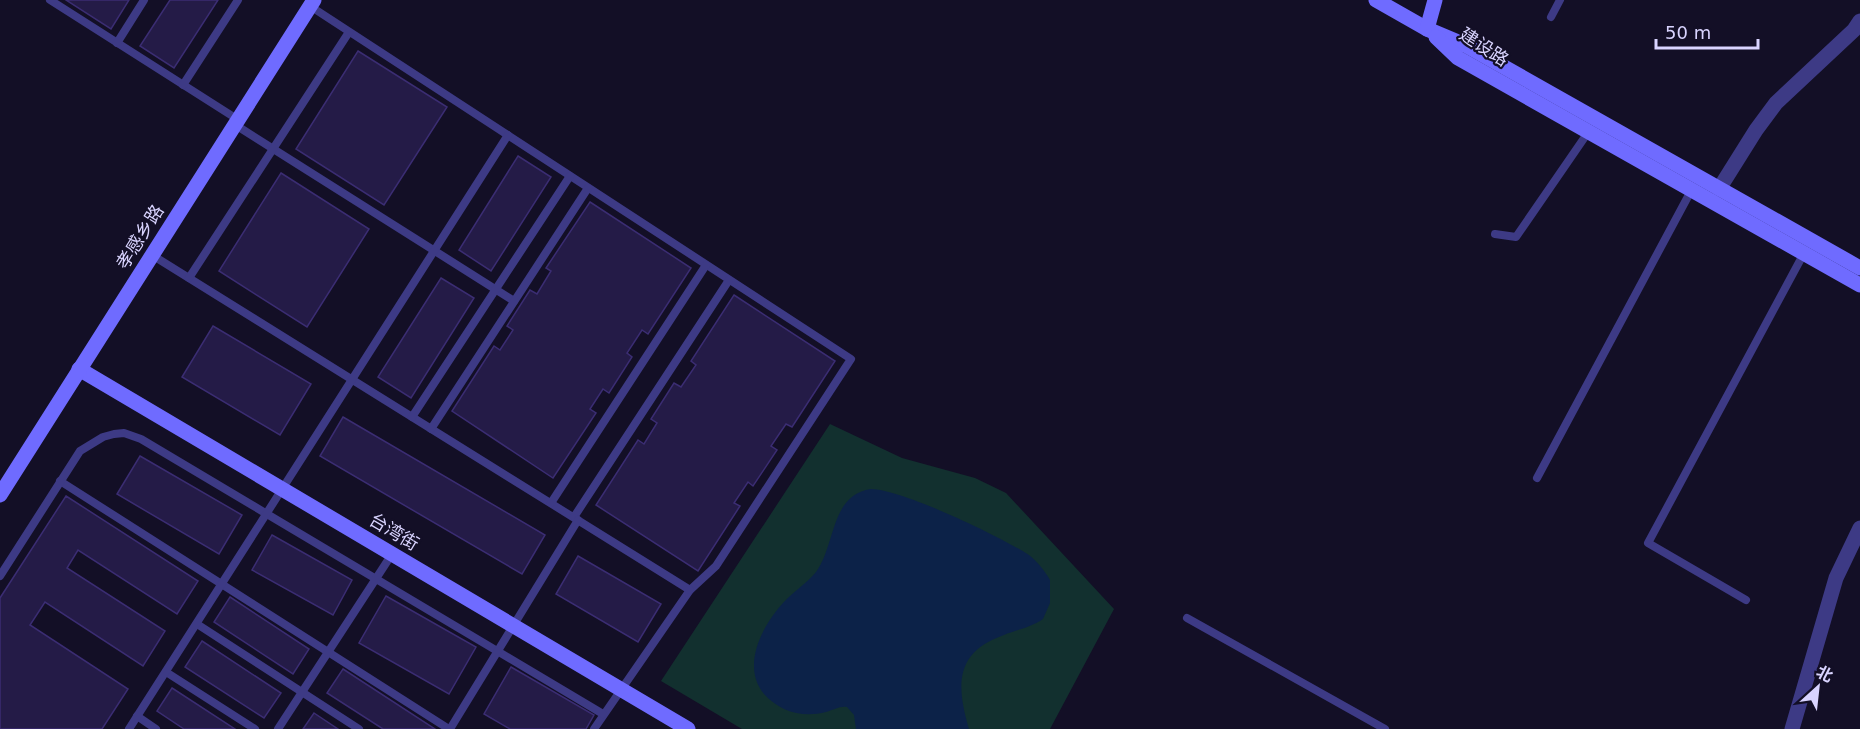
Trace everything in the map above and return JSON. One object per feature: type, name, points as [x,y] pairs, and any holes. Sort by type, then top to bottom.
[{"type":"main road","points":[[1376,0],[1427,29],[1435,0]]},
{"type":"main road","name":"孝感乡路","points":[[0,495],[312,3]]},
{"type":"main road","name":"建设路","points":[[1427,29],[1458,58],[1860,285]]},
{"type":"main road","name":"建设路","points":[[1427,29],[1465,45],[1860,268]]},
{"type":"main road","name":"台湾街","points":[[79,369],[688,729]]},
{"type":"street","points":[[1719,189],[1776,103],[1854,30],[1860,21]]},
{"type":"street","points":[[1792,729],[1836,578],[1860,528]]},
{"type":"lane","points":[[50,0],[183,85],[273,149],[514,301]]},
{"type":"lane","points":[[117,43],[144,0]]},
{"type":"lane","points":[[183,85],[238,0]]},
{"type":"lane","points":[[1551,17],[1560,0]]},
{"type":"lane","points":[[312,3],[349,32],[851,359],[716,566],[690,590],[619,689],[594,729]]},
{"type":"lane","points":[[189,278],[349,32]]},
{"type":"lane","points":[[1495,234],[1516,237],[1589,131]]},
{"type":"lane","points":[[129,729],[284,490],[508,135]]},
{"type":"lane","points":[[412,417],[570,176]]},
{"type":"lane","points":[[431,429],[588,188]]},
{"type":"lane","points":[[1537,478],[1692,189]]},
{"type":"lane","points":[[1746,600],[1648,543],[1804,253]]},
{"type":"lane","points":[[152,255],[690,590]]},
{"type":"lane","points":[[550,503],[706,265]]},
{"type":"lane","points":[[60,481],[449,729],[499,652],[576,518],[729,280]]},
{"type":"lane","points":[[0,576],[80,450],[103,437],[124,433],[141,439],[603,714]]},
{"type":"lane","points":[[278,729],[392,554]]},
{"type":"lane","points":[[1187,618],[1385,729]]},
{"type":"lane","points":[[197,624],[359,729]]},
{"type":"lane","points":[[166,672],[255,729]]},
{"type":"lane","points":[[137,717],[156,729]]},
{"type":"green space","points":[[830,424],[902,458],[975,478],[1006,493],[1114,609],[1050,729],[742,729],[661,681]]},
{"type":"water","points":[[871,489],[886,491],[928,505],[996,537],[1029,555],[1041,566],[1050,580],[1050,603],[1043,619],[988,642],[968,661],[961,684],[969,729],[856,729],[854,715],[847,707],[817,714],[792,712],[770,700],[757,683],[754,659],[768,623],[783,603],[816,572],[841,511],[848,501],[858,493]]},
{"type":"building","points":[[66,0],[129,0],[111,29]]},
{"type":"building","points":[[170,0],[218,0],[174,68],[140,46]]},
{"type":"building","points":[[358,51],[447,107],[384,205],[296,149]]},
{"type":"building","points":[[518,156],[551,177],[491,271],[459,250]]},
{"type":"building","points":[[281,173],[369,229],[307,327],[219,271]]},
{"type":"building","points":[[590,202],[691,268],[648,334],[642,330],[627,353],[632,357],[609,393],[603,389],[590,409],[596,413],[553,478],[452,411],[494,346],[500,350],[513,330],[507,326],[530,290],[537,294],[551,271],[546,268]]},
{"type":"building","points":[[441,278],[474,298],[411,398],[378,377]]},
{"type":"building","points":[[734,295],[835,361],[792,427],[786,424],[771,446],[777,450],[753,486],[748,482],[734,503],[740,506],[698,571],[596,505],[638,440],[644,444],[657,423],[651,419],[674,383],[681,387],[696,365],[691,361]]},
{"type":"building","points":[[213,326],[311,384],[280,435],[182,377]]},
{"type":"building","points":[[343,417],[545,535],[522,574],[320,456]]},
{"type":"building","points":[[140,456],[242,515],[219,554],[117,494]]},
{"type":"building","points":[[66,496],[198,581],[177,614],[78,550],[67,568],[165,631],[143,666],[45,602],[30,625],[128,689],[102,729],[0,729],[0,598]]},
{"type":"building","points":[[272,535],[352,580],[333,615],[252,570]]},
{"type":"building","points":[[578,556],[661,604],[638,642],[556,594]]},
{"type":"building","points":[[386,596],[476,647],[449,694],[359,643]]},
{"type":"building","points":[[230,597],[309,649],[293,674],[214,622]]},
{"type":"building","points":[[202,641],[281,693],[264,718],[185,667]]},
{"type":"building","points":[[511,667],[594,715],[586,729],[510,729],[484,714]]},
{"type":"building","points":[[343,669],[435,729],[383,729],[327,693]]},
{"type":"building","points":[[172,688],[235,729],[184,729],[157,711]]},
{"type":"building","points":[[314,713],[338,729],[303,729]]}]
